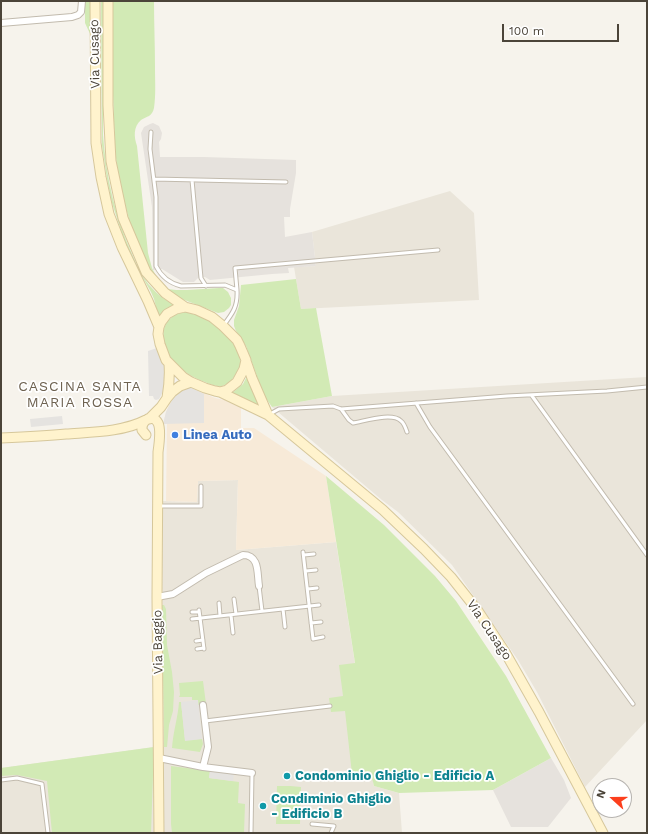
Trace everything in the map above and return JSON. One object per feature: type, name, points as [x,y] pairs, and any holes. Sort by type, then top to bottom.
[{"type":"main road","name":"Via Cusago","points":[[95,1],[96,143],[101,176],[109,214],[159,327]]},
{"type":"main road","name":"Via Cusago","points":[[108,1],[108,105],[111,161],[123,218],[146,272],[165,293],[185,307]]},
{"type":"main road","points":[[185,307],[205,313],[223,326],[237,340],[244,353],[252,378],[268,415],[220,392],[191,382],[169,364],[160,344],[158,334],[161,322],[167,314],[176,309],[185,307]]},
{"type":"main road","points":[[220,392],[227,390],[237,382],[244,369],[246,360]]},
{"type":"main road","name":"Via Baggio","points":[[167,398],[170,378],[169,364]]},
{"type":"main road","name":"Via Baggio","points":[[147,419],[161,407],[167,398],[180,386],[191,382]]},
{"type":"main road","name":"Via Baggio","points":[[160,833],[157,596],[158,452],[161,407]]},
{"type":"main road","name":"Via Cusago","points":[[268,415],[383,510],[451,577],[478,611],[505,652],[539,712],[603,833]]},
{"type":"main road","points":[[147,419],[141,427],[147,436]]},
{"type":"main road","points":[[1,438],[109,430],[138,424],[147,419],[154,419],[158,423],[159,427],[158,432],[153,436],[122,430],[109,430]]},
{"type":"main road","name":"Via Baggio","points":[[147,436],[158,452]]},
{"type":"street","points":[[1,22],[72,17],[81,12],[82,1]]},
{"type":"street","points":[[157,596],[173,594],[206,573],[244,555],[252,557],[255,561],[259,586]]},
{"type":"street","points":[[203,704],[208,746],[203,767]]},
{"type":"street","points":[[159,758],[203,767],[252,773]]},
{"type":"lane","points":[[151,132],[150,149],[156,197],[156,266],[158,271],[163,277],[174,284],[181,286],[225,285],[237,290]]},
{"type":"lane","points":[[154,179],[286,182]]},
{"type":"lane","points":[[192,180],[202,278],[206,286]]},
{"type":"lane","points":[[223,326],[233,313],[238,299],[235,268],[438,250]]},
{"type":"lane","points":[[268,415],[279,409],[332,406],[341,409],[647,387]]},
{"type":"lane","points":[[532,396],[647,555]]},
{"type":"lane","points":[[416,404],[430,427],[633,704]]},
{"type":"lane","points":[[341,409],[353,423],[376,418],[395,417],[402,421],[408,432]]},
{"type":"lane","points":[[158,506],[201,506],[201,486]]},
{"type":"lane","points":[[314,554],[304,554],[311,623],[313,639],[323,638]]},
{"type":"lane","points":[[306,571],[316,570]]},
{"type":"lane","points":[[259,586],[262,612]]},
{"type":"lane","points":[[308,589],[317,588]]},
{"type":"lane","points":[[234,600],[236,614]]},
{"type":"lane","points":[[219,603],[220,616]]},
{"type":"lane","points":[[192,620],[319,605]]},
{"type":"lane","points":[[283,609],[285,627]]},
{"type":"lane","points":[[192,612],[199,611],[203,640],[204,649],[197,649]]},
{"type":"lane","points":[[231,615],[233,633]]},
{"type":"lane","points":[[311,623],[321,622]]},
{"type":"lane","points":[[196,641],[203,640]]},
{"type":"lane","points":[[205,722],[330,706]]},
{"type":"lane","points":[[251,833],[252,773]]},
{"type":"lane","points":[[1,780],[17,778],[42,784],[48,833]]},
{"type":"lane","points":[[312,824],[334,826],[331,833]]},
{"type":"shaded area","points":[[153,123],[159,126],[162,133],[159,142],[160,157],[296,160],[296,173],[290,217],[284,217],[285,237],[312,232],[316,266],[288,268],[289,273],[210,280],[205,277],[198,278],[194,282],[183,282],[162,269],[153,270],[152,207],[141,133],[144,127]]},
{"type":"shaded area","points":[[450,191],[474,213],[479,300],[301,309],[294,267],[316,266],[312,232]]},
{"type":"shaded area","points":[[157,348],[167,370],[166,386],[159,399],[156,400],[153,396],[149,396],[148,351]]},
{"type":"shaded area","points":[[647,377],[647,720],[585,787],[537,692],[518,660],[452,565],[398,512],[272,407],[332,396]]},
{"type":"shaded area","points":[[189,388],[215,398],[234,402],[241,407],[241,428],[254,428],[326,476],[336,542],[236,550],[238,480],[198,481],[197,502],[166,501],[167,424],[163,424],[170,402]]},
{"type":"shaded area","points":[[189,388],[204,394],[204,423],[163,424],[166,412],[174,396],[181,390]]},
{"type":"shaded area","points":[[62,416],[63,424],[31,427],[30,419]]},
{"type":"shaded area","points":[[238,480],[236,550],[336,542],[374,786],[399,793],[402,833],[1,833],[1,768],[154,747],[164,747],[162,501],[197,502],[198,481]]},
{"type":"shaded area","points":[[198,700],[202,739],[185,741],[181,702]]},
{"type":"shaded area","points":[[551,758],[564,780],[571,798],[548,827],[511,827],[493,790]]},
{"type":"shaded area","points":[[210,771],[234,774],[233,781],[209,778]]},
{"type":"green space","points":[[85,1],[90,1],[91,36],[85,23]]},
{"type":"green space","points":[[101,1],[103,1],[103,135],[106,166],[116,211],[126,240],[140,272],[157,293],[174,304],[159,316],[151,292],[139,271],[124,240],[112,203],[107,179],[102,145]]},
{"type":"green space","points":[[113,1],[154,1],[154,108],[151,115],[141,120],[135,129],[148,253],[152,268],[157,278],[168,289],[187,290],[223,288],[228,292],[231,298],[231,305],[224,312],[218,313],[172,294],[152,273],[130,223],[123,197],[115,149],[113,94]]},
{"type":"green space","points":[[296,279],[301,309],[316,308],[332,396],[272,407],[265,397],[246,346],[236,331],[234,320],[239,306],[241,285]]},
{"type":"green space","points":[[185,312],[203,317],[213,323],[228,337],[237,349],[240,366],[227,384],[215,386],[195,378],[181,369],[170,357],[163,337],[165,326],[173,317]]},
{"type":"green space","points":[[247,376],[262,408],[232,393],[243,384]]},
{"type":"green space","points":[[326,476],[384,525],[435,576],[456,601],[506,676],[551,758],[493,790],[399,793],[374,786],[372,778],[352,774],[345,711],[331,712],[329,698],[343,696],[339,665],[355,663]]},
{"type":"green space","points":[[162,605],[164,605],[166,609],[167,645],[174,692],[173,711],[169,725],[167,747],[164,747]]},
{"type":"green space","points":[[203,681],[206,704],[198,705],[198,700],[192,700],[192,697],[179,697],[179,683]]},
{"type":"green space","points":[[179,702],[181,702],[185,740],[202,739],[203,744],[200,752],[172,748]]},
{"type":"green space","points":[[154,747],[151,833],[52,833],[47,781],[17,775],[1,776],[1,768]]},
{"type":"green space","points":[[171,766],[210,771],[209,778],[239,782],[238,803],[245,804],[244,833],[172,833]]},
{"type":"green space","points":[[277,786],[301,787],[300,824],[276,824]]},
{"type":"place","name":"Linea Auto","points":[[175,435]]},
{"type":"place","name":"Condominio Ghiglio - Edificio A","points":[[287,776]]},
{"type":"place","name":"Condiminio Ghiglio - Edificio B","points":[[263,806]]},
{"type":"district","name":"CASCINA SANTA MARIA ROSSA","points":[[80,396]]}]
